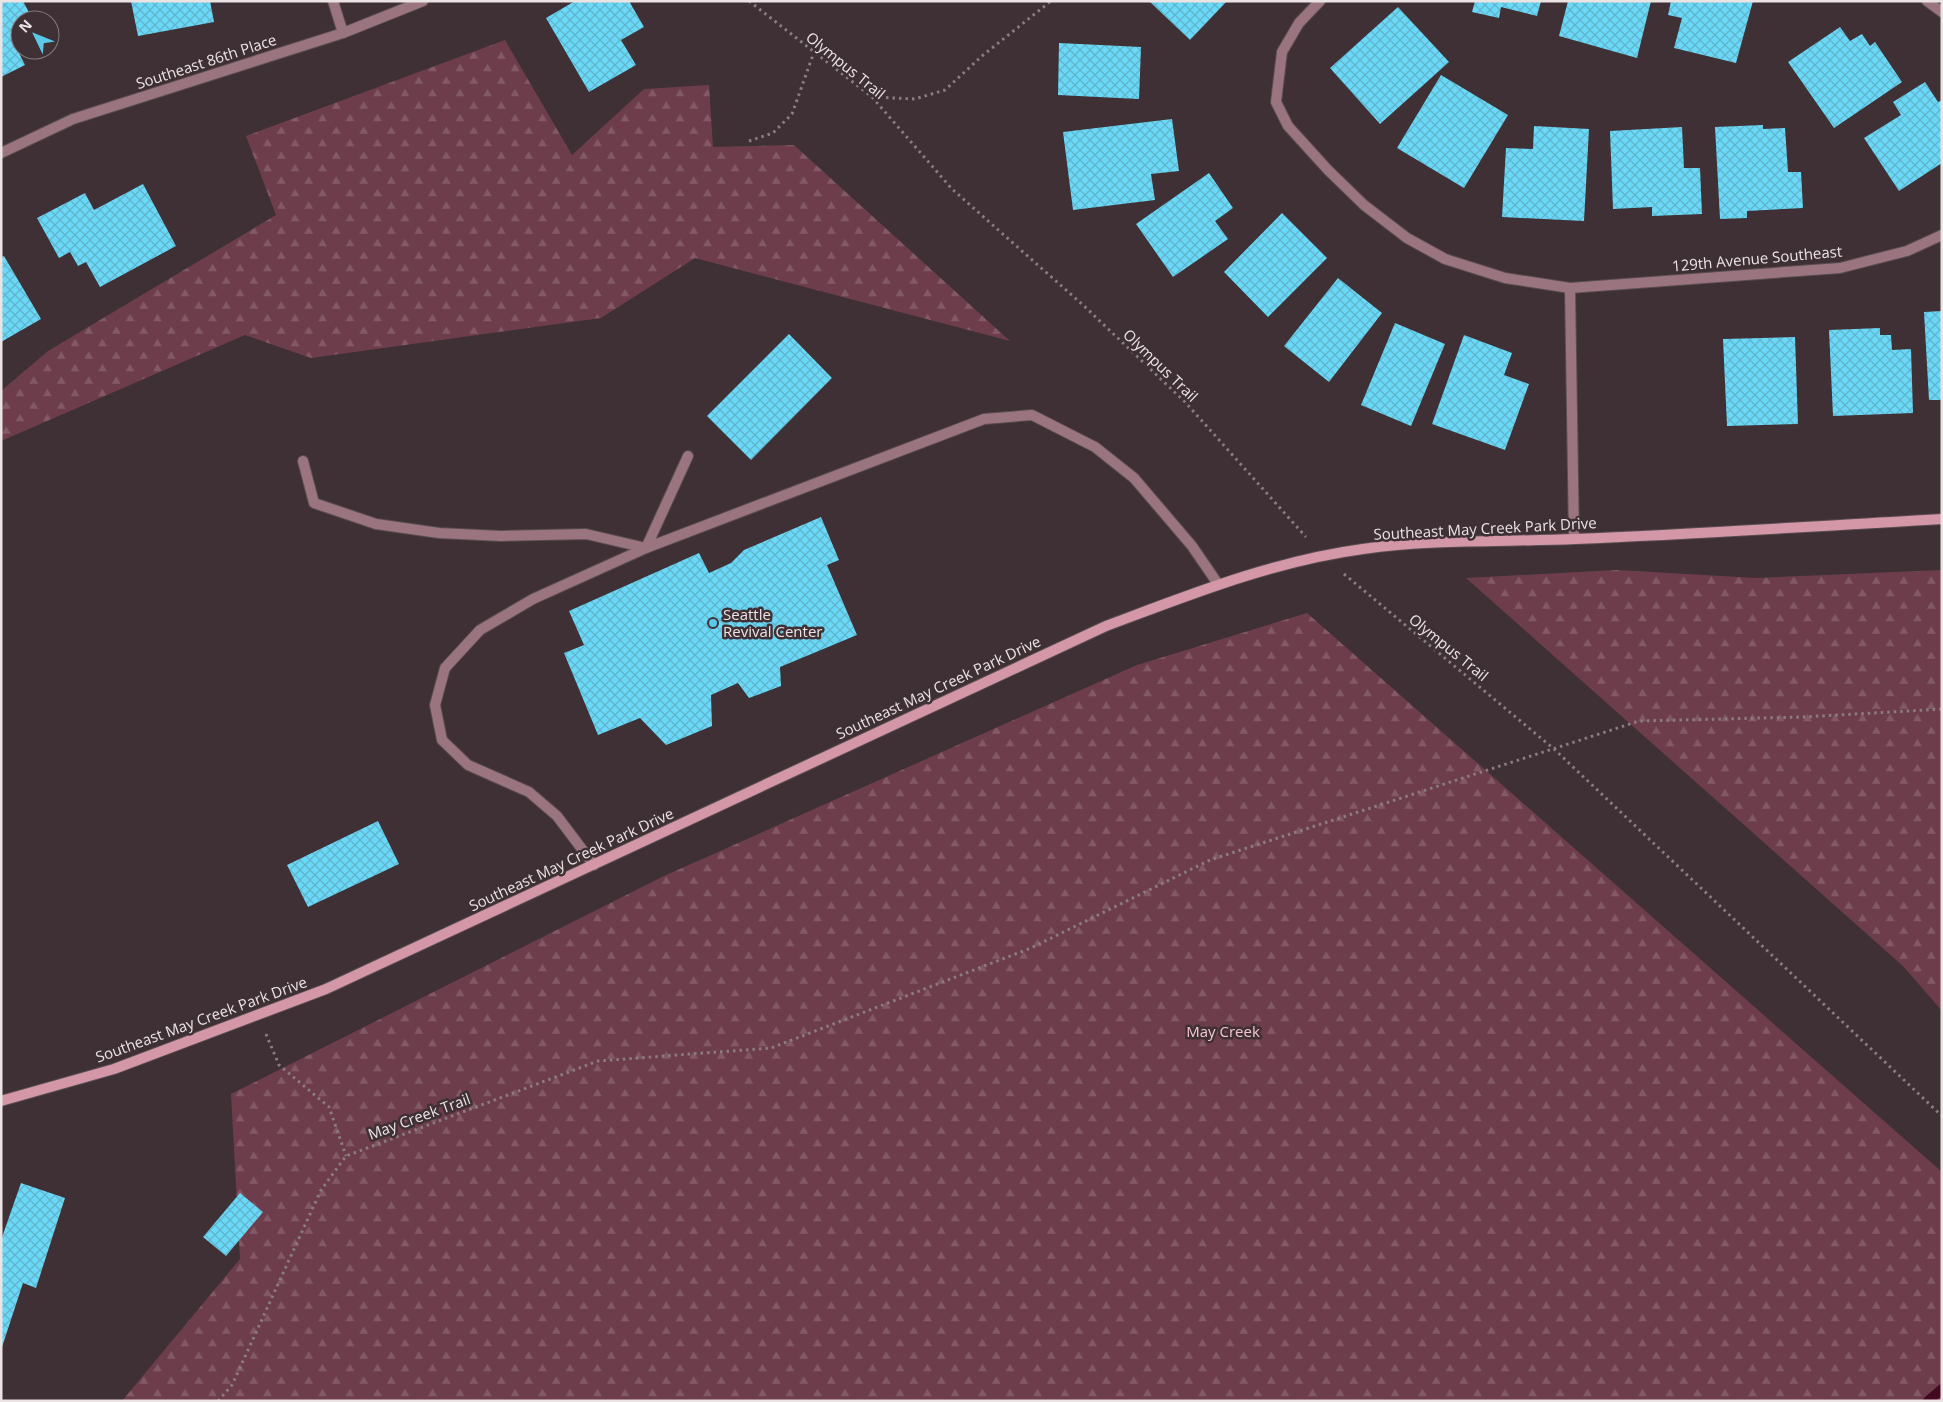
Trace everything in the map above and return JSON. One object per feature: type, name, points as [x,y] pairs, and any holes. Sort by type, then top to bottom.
[{"type":"street","points":[[333,1],[343,33]]},
{"type":"street","name":"Southeast 86th Place","points":[[1,153],[73,119],[343,33],[422,1]]},
{"type":"street","name":"129th Avenue Southeast","points":[[1320,1],[1299,23],[1282,52],[1276,102],[1288,126],[1328,170],[1364,205],[1406,238],[1445,259],[1505,278],[1570,288],[1840,268],[1907,251],[1942,235]]},
{"type":"street","points":[[1927,1],[1942,12]]},
{"type":"street","points":[[1570,288],[1574,539]]},
{"type":"street","points":[[594,865],[557,816],[529,792],[468,765],[442,740],[435,704],[445,668],[480,630],[533,599],[646,548],[984,419],[1032,414],[1095,447],[1134,478],[1192,546],[1218,584]]},
{"type":"street","points":[[646,548],[688,456]]},
{"type":"street","points":[[302,461],[314,503],[376,524],[439,533],[501,536],[586,534],[646,548]]},
{"type":"street","name":"Southeast May Creek Park Drive","points":[[1,1101],[114,1069],[326,989],[1106,626],[1218,584],[1300,561],[1363,549],[1456,541],[1574,539],[1942,519]]},
{"type":"path","name":"Olympus Trail","points":[[749,1],[872,97],[952,189],[1083,305],[1185,402],[1323,556],[1554,749],[1942,1116]]},
{"type":"path","points":[[872,97],[915,99],[945,90],[982,56],[1051,1]]},
{"type":"path","points":[[749,141],[773,133],[792,114],[814,52]]},
{"type":"path","name":"May Creek Trail","points":[[346,1156],[598,1061],[771,1048],[1031,948],[1210,860],[1639,721],[1793,717],[1942,710]]},
{"type":"path","points":[[218,1401],[232,1385],[321,1190],[346,1156],[329,1107],[279,1065],[257,1016]]},
{"type":"green space","points":[[505,40],[572,155],[644,89],[709,85],[713,147],[794,145],[1010,341],[695,258],[601,318],[311,358],[245,335],[1,441],[1,391],[48,351],[276,215],[246,136]]},
{"type":"green space","points":[[1617,570],[1756,578],[1942,570],[1942,1011],[1904,967],[1466,578]]},
{"type":"green space","name":"May Creek","points":[[1307,613],[1942,1172],[1942,1401],[122,1401],[240,1259],[231,1094],[664,876],[1137,665]]},
{"type":"building","points":[[1,1],[23,1],[28,10],[10,10],[10,60],[22,60],[25,65],[1,77]]},
{"type":"building","points":[[131,1],[210,1],[214,22],[138,36]]},
{"type":"building","points":[[575,1],[629,1],[644,27],[621,40],[636,65],[589,92],[546,18]]},
{"type":"building","points":[[1149,1],[1227,1],[1190,40]]},
{"type":"building","points":[[1475,1],[1541,1],[1537,16],[1501,7],[1499,18],[1472,12]]},
{"type":"building","points":[[1568,1],[1651,1],[1637,58],[1559,36]]},
{"type":"building","points":[[1671,1],[1753,1],[1736,63],[1674,48],[1682,18],[1668,15]]},
{"type":"building","points":[[1398,7],[1449,62],[1380,124],[1330,68]]},
{"type":"building","points":[[1840,27],[1850,41],[1862,34],[1870,46],[1875,42],[1902,82],[1834,128],[1788,62]]},
{"type":"building","points":[[1059,43],[1141,47],[1139,99],[1058,95]]},
{"type":"building","points":[[1441,75],[1508,115],[1464,188],[1397,148]]},
{"type":"building","points":[[1925,82],[1938,102],[1942,100],[1942,163],[1899,191],[1864,138],[1901,115],[1893,102]]},
{"type":"building","points":[[1172,119],[1179,171],[1151,174],[1155,200],[1073,210],[1063,132]]},
{"type":"building","points":[[1763,125],[1763,129],[1785,128],[1788,172],[1801,172],[1803,208],[1747,211],[1747,218],[1720,219],[1715,127]]},
{"type":"building","points":[[1534,126],[1589,129],[1584,221],[1502,217],[1506,148],[1533,149]]},
{"type":"building","points":[[1682,127],[1684,168],[1700,168],[1702,214],[1652,216],[1652,207],[1613,209],[1610,131]]},
{"type":"building","points":[[1209,173],[1233,208],[1215,221],[1228,239],[1173,277],[1136,224]]},
{"type":"building","points":[[143,184],[176,246],[100,287],[86,262],[78,266],[70,252],[59,258],[37,218],[85,193],[94,210]]},
{"type":"building","points":[[1282,213],[1327,258],[1268,317],[1224,272]]},
{"type":"building","points":[[4,256],[41,319],[1,342],[1,257]]},
{"type":"building","points":[[1338,278],[1382,313],[1329,382],[1284,346]]},
{"type":"building","points":[[1942,311],[1942,400],[1929,400],[1924,312]]},
{"type":"building","points":[[1395,323],[1445,344],[1411,426],[1361,405]]},
{"type":"building","points":[[1880,328],[1880,335],[1891,335],[1892,350],[1911,349],[1913,413],[1833,416],[1829,330]]},
{"type":"building","points":[[789,334],[832,378],[751,460],[707,416]]},
{"type":"building","points":[[1464,335],[1512,353],[1504,375],[1529,384],[1505,450],[1432,424]]},
{"type":"building","points":[[1795,337],[1798,424],[1727,426],[1723,339]]},
{"type":"building","name":"Seattle Revival Center","points":[[821,517],[839,560],[827,565],[857,635],[780,667],[781,686],[749,698],[738,683],[711,695],[712,726],[666,745],[640,718],[598,735],[564,653],[584,645],[569,611],[699,553],[709,573],[731,563],[744,550]]},
{"type":"building","points":[[378,821],[399,864],[308,907],[287,865]]},
{"type":"building","points":[[21,1183],[65,1198],[36,1288],[23,1283],[2,1347],[1,1240]]},
{"type":"building","points":[[240,1193],[263,1212],[226,1256],[203,1237]]},
{"type":"waterway","name":"May Creek","points":[[1928,1401],[1942,1389]]},
{"type":"place","name":"Seattle Revival Center","points":[[713,623]]}]
